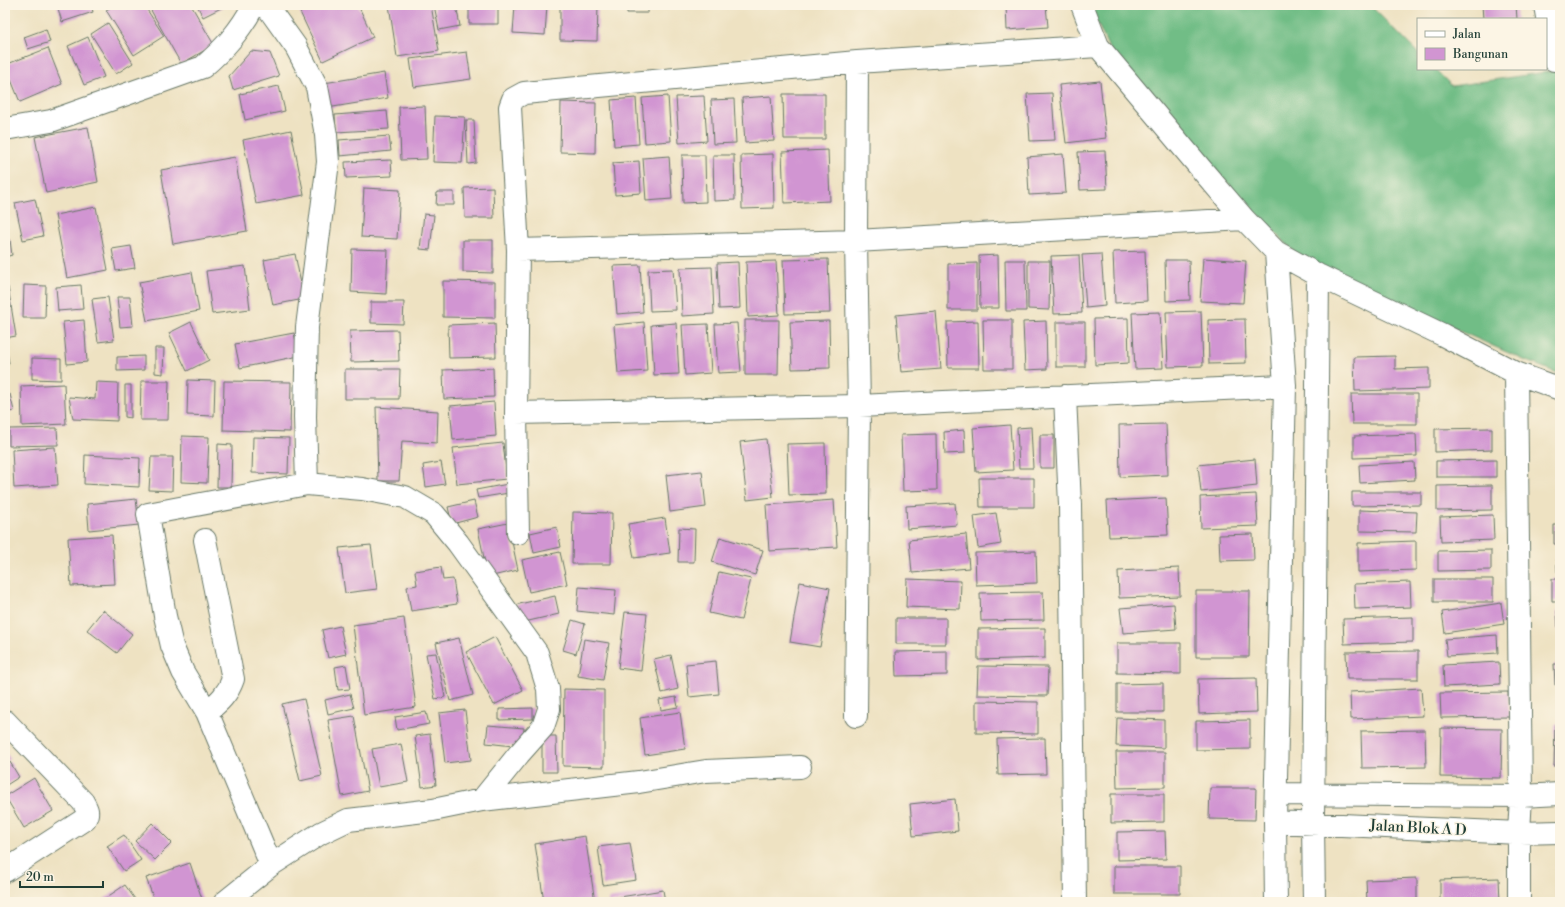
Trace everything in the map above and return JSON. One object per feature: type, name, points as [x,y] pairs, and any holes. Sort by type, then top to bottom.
[{"type":"street","points":[[5,129],[51,121],[203,67],[223,49],[245,21],[254,5]]},
{"type":"street","points":[[266,5],[296,47],[317,87],[326,135],[328,162],[307,327],[307,484]]},
{"type":"street","points":[[1082,5],[1098,46],[1244,219],[1276,252],[1318,275],[1516,372],[1560,389]]},
{"type":"street","points":[[1545,5],[1554,60]]},
{"type":"street","points":[[518,533],[516,413],[518,250],[510,107],[514,99],[524,93],[857,62],[1098,46]]},
{"type":"street","points":[[856,716],[859,406],[856,241],[857,62]]},
{"type":"street","points":[[518,250],[856,241],[1244,219]]},
{"type":"street","points":[[1276,252],[1285,386],[1275,822],[1276,902]]},
{"type":"street","points":[[1314,902],[1313,823],[1318,275]]},
{"type":"street","points":[[1516,372],[1521,796],[1519,833],[1519,902]]},
{"type":"street","points":[[516,413],[859,406],[1285,386]]},
{"type":"street","points":[[1065,396],[1070,505],[1075,902]]},
{"type":"street","points":[[271,866],[207,712],[183,672],[172,646],[165,616],[148,514],[307,484],[362,489],[405,497],[434,514],[458,543],[537,653],[548,689],[549,709],[543,726],[482,800]]},
{"type":"street","points":[[205,540],[233,679],[229,689],[221,701],[207,712]]},
{"type":"street","points":[[5,721],[83,802],[88,810],[88,814],[85,818],[5,871]]},
{"type":"street","points":[[225,902],[271,866],[321,833],[348,820],[433,810],[482,800],[639,782],[706,771],[800,767]]},
{"type":"street","points":[[1276,794],[1521,796],[1560,794]]},
{"type":"street","name":"Jalan Blok A D","points":[[1275,822],[1519,833],[1560,832]]},
{"type":"green space","points":[[1089,5],[1372,5],[1374,9],[1417,52],[1417,70],[1436,70],[1452,86],[1560,70],[1560,374],[1524,360],[1301,259],[1119,70]]},
{"type":"building","points":[[57,5],[91,5],[93,12],[62,22]]},
{"type":"building","points":[[115,5],[144,5],[164,36],[134,55],[106,10]]},
{"type":"building","points":[[148,5],[191,5],[214,45],[181,64]]},
{"type":"building","points":[[197,5],[227,5],[203,17]]},
{"type":"building","points":[[311,5],[358,5],[373,37],[323,61],[299,10]]},
{"type":"building","points":[[389,5],[431,5],[439,51],[397,57]]},
{"type":"building","points":[[434,5],[456,5],[460,26],[439,30]]},
{"type":"building","points":[[469,5],[498,5],[498,24],[469,24]]},
{"type":"building","points":[[515,5],[547,5],[545,35],[513,33]]},
{"type":"building","points":[[560,5],[598,5],[597,41],[560,40]]},
{"type":"building","points":[[627,5],[648,5],[648,13],[627,13]]},
{"type":"building","points":[[1006,5],[1046,5],[1048,27],[1007,30]]},
{"type":"building","points":[[1482,5],[1516,5],[1517,18],[1483,18]]},
{"type":"building","points":[[108,23],[133,63],[116,74],[91,34]]},
{"type":"building","points":[[46,29],[50,42],[28,49],[24,37]]},
{"type":"building","points":[[88,37],[104,77],[84,85],[68,46]]},
{"type":"building","points":[[48,48],[62,84],[20,102],[5,65]]},
{"type":"building","points":[[251,51],[270,53],[279,76],[233,90],[229,76]]},
{"type":"building","points":[[467,52],[471,79],[414,87],[410,59]]},
{"type":"building","points":[[384,73],[388,98],[327,108],[324,83]]},
{"type":"building","points":[[1100,81],[1106,138],[1066,143],[1059,85]]},
{"type":"building","points":[[279,86],[285,111],[245,120],[240,94]]},
{"type":"building","points":[[1052,93],[1055,140],[1030,141],[1027,94]]},
{"type":"building","points":[[783,94],[825,94],[825,139],[784,139]]},
{"type":"building","points":[[668,96],[671,141],[645,143],[642,98]]},
{"type":"building","points":[[704,96],[707,141],[679,143],[676,97]]},
{"type":"building","points":[[771,96],[774,141],[745,143],[742,98]]},
{"type":"building","points":[[636,98],[639,144],[614,146],[611,100]]},
{"type":"building","points":[[734,99],[736,143],[713,144],[711,100]]},
{"type":"building","points":[[561,102],[596,103],[595,153],[560,152]]},
{"type":"building","points":[[425,106],[427,159],[401,160],[399,107]]},
{"type":"building","points":[[387,111],[389,129],[336,132],[335,115]]},
{"type":"building","points":[[435,116],[465,117],[462,163],[433,162]]},
{"type":"building","points":[[466,120],[474,120],[476,163],[468,164]]},
{"type":"building","points":[[88,127],[98,182],[46,193],[35,137]]},
{"type":"building","points":[[291,130],[304,195],[256,204],[243,140]]},
{"type":"building","points":[[389,136],[391,151],[340,156],[339,140]]},
{"type":"building","points":[[828,150],[830,201],[784,203],[782,152]]},
{"type":"building","points":[[1105,151],[1107,189],[1080,190],[1078,152]]},
{"type":"building","points":[[773,154],[774,208],[742,209],[741,155]]},
{"type":"building","points":[[1063,154],[1066,193],[1029,195],[1027,157]]},
{"type":"building","points":[[682,155],[705,155],[706,202],[683,203]]},
{"type":"building","points":[[713,155],[734,155],[735,200],[714,201]]},
{"type":"building","points":[[669,156],[672,199],[646,201],[643,158]]},
{"type":"building","points":[[235,157],[247,231],[173,244],[161,170]]},
{"type":"building","points":[[391,160],[392,176],[346,178],[345,162]]},
{"type":"building","points":[[639,161],[641,193],[615,195],[613,163]]},
{"type":"building","points":[[493,187],[494,218],[465,218],[464,188]]},
{"type":"building","points":[[364,188],[400,190],[397,239],[361,237]]},
{"type":"building","points":[[437,192],[454,192],[454,205],[436,205]]},
{"type":"building","points":[[35,199],[43,236],[23,240],[15,203]]},
{"type":"building","points":[[96,207],[108,270],[67,278],[55,215]]},
{"type":"building","points":[[424,214],[434,215],[430,250],[420,249]]},
{"type":"building","points":[[10,240],[12,255],[5,257],[5,241]]},
{"type":"building","points":[[463,240],[493,240],[493,273],[463,272]]},
{"type":"building","points":[[131,246],[135,268],[116,271],[112,249]]},
{"type":"building","points":[[352,249],[388,250],[386,294],[351,292]]},
{"type":"building","points":[[1145,251],[1147,301],[1115,303],[1113,252]]},
{"type":"building","points":[[295,254],[304,299],[273,305],[264,260]]},
{"type":"building","points":[[1101,254],[1105,306],[1086,308],[1082,255]]},
{"type":"building","points":[[998,255],[999,308],[980,308],[979,256]]},
{"type":"building","points":[[1079,255],[1082,313],[1054,314],[1051,256]]},
{"type":"building","points":[[1203,258],[1246,261],[1243,303],[1200,301]]},
{"type":"building","points":[[828,259],[830,313],[785,314],[783,260]]},
{"type":"building","points":[[1005,260],[1025,260],[1026,311],[1006,311]]},
{"type":"building","points":[[1165,260],[1189,260],[1190,300],[1166,301]]},
{"type":"building","points":[[776,261],[779,315],[748,317],[746,262]]},
{"type":"building","points":[[1028,261],[1050,261],[1049,310],[1028,309]]},
{"type":"building","points":[[738,262],[740,308],[719,309],[717,263]]},
{"type":"building","points":[[977,263],[977,310],[948,310],[948,264]]},
{"type":"building","points":[[640,265],[643,312],[617,314],[613,266]]},
{"type":"building","points":[[245,266],[250,309],[212,314],[206,271]]},
{"type":"building","points":[[712,267],[714,314],[682,316],[680,268]]},
{"type":"building","points":[[673,269],[676,310],[650,311],[648,270]]},
{"type":"building","points":[[192,272],[199,311],[147,321],[139,282]]},
{"type":"building","points":[[443,281],[495,282],[495,318],[443,317]]},
{"type":"building","points":[[24,285],[46,286],[45,318],[23,318]]},
{"type":"building","points":[[81,285],[83,309],[58,311],[56,287]]},
{"type":"building","points":[[5,287],[8,287],[16,336],[5,338]]},
{"type":"building","points":[[108,297],[114,340],[98,342],[92,299]]},
{"type":"building","points":[[117,297],[130,297],[133,326],[120,327]]},
{"type":"building","points":[[371,302],[404,302],[403,324],[371,323]]},
{"type":"building","points":[[936,311],[941,369],[901,372],[896,315]]},
{"type":"building","points":[[1201,311],[1203,366],[1168,367],[1166,312]]},
{"type":"building","points":[[1160,312],[1163,368],[1135,369],[1132,313]]},
{"type":"building","points":[[1128,318],[1129,363],[1095,365],[1094,319]]},
{"type":"building","points":[[1245,319],[1246,363],[1209,364],[1208,320]]},
{"type":"building","points":[[84,320],[87,362],[67,364],[63,322]]},
{"type":"building","points":[[745,320],[779,320],[778,375],[745,375]]},
{"type":"building","points":[[983,320],[1012,320],[1012,369],[984,369]]},
{"type":"building","points":[[829,321],[830,368],[792,369],[790,322]]},
{"type":"building","points":[[978,321],[979,368],[948,368],[947,322]]},
{"type":"building","points":[[1046,321],[1047,369],[1025,370],[1023,322]]},
{"type":"building","points":[[191,322],[209,360],[187,371],[169,333]]},
{"type":"building","points":[[644,322],[647,371],[618,373],[614,325]]},
{"type":"building","points":[[1056,322],[1085,322],[1085,367],[1056,367]]},
{"type":"building","points":[[495,323],[496,357],[449,358],[448,325]]},
{"type":"building","points":[[676,323],[679,374],[654,375],[651,325]]},
{"type":"building","points":[[737,323],[741,372],[718,373],[715,324]]},
{"type":"building","points":[[708,324],[711,373],[685,375],[682,325]]},
{"type":"building","points":[[398,330],[399,361],[351,362],[350,331]]},
{"type":"building","points":[[294,333],[299,356],[240,368],[235,344]]},
{"type":"building","points":[[5,341],[9,363],[5,364]]},
{"type":"building","points":[[155,348],[164,348],[163,374],[155,373]]},
{"type":"building","points":[[144,356],[144,370],[117,371],[117,357]]},
{"type":"building","points":[[1395,356],[1395,369],[1429,368],[1429,389],[1355,391],[1354,357]]},
{"type":"building","points":[[32,358],[61,359],[61,380],[32,379]]},
{"type":"building","points":[[493,368],[494,397],[444,399],[443,370]]},
{"type":"building","points":[[345,369],[400,369],[399,399],[345,399]]},
{"type":"building","points":[[188,380],[215,381],[214,416],[187,415]]},
{"type":"building","points":[[141,381],[169,381],[168,420],[140,420]]},
{"type":"building","points":[[224,381],[291,382],[290,432],[223,430]]},
{"type":"building","points":[[96,382],[118,383],[117,421],[73,419],[69,397],[95,399]]},
{"type":"building","points":[[64,384],[66,424],[22,426],[21,386]]},
{"type":"building","points":[[125,385],[131,385],[131,418],[125,417]]},
{"type":"building","points":[[10,394],[14,411],[5,413],[5,395]]},
{"type":"building","points":[[1351,394],[1417,394],[1417,424],[1352,424]]},
{"type":"building","points":[[494,402],[496,436],[453,440],[450,406]]},
{"type":"building","points":[[376,407],[438,411],[437,443],[402,441],[399,481],[378,481]]},
{"type":"building","points":[[1166,424],[1168,475],[1120,477],[1119,425]]},
{"type":"building","points":[[1010,425],[1013,470],[976,472],[973,428]]},
{"type":"building","points":[[1031,427],[1033,468],[1019,468],[1017,428]]},
{"type":"building","points":[[57,428],[58,445],[9,446],[9,429]]},
{"type":"building","points":[[1492,428],[1492,450],[1435,452],[1435,429]]},
{"type":"building","points":[[964,430],[965,453],[945,454],[944,432]]},
{"type":"building","points":[[936,434],[937,490],[903,491],[901,435]]},
{"type":"building","points":[[1416,434],[1417,456],[1354,458],[1354,436]]},
{"type":"building","points":[[1040,435],[1054,435],[1054,468],[1040,468]]},
{"type":"building","points":[[182,436],[209,437],[207,483],[181,482]]},
{"type":"building","points":[[253,437],[289,438],[288,474],[252,473]]},
{"type":"building","points":[[766,439],[773,497],[747,500],[740,442]]},
{"type":"building","points":[[503,443],[507,479],[457,484],[453,448]]},
{"type":"building","points":[[825,443],[826,494],[789,495],[787,444]]},
{"type":"building","points":[[218,444],[232,445],[231,487],[217,487]]},
{"type":"building","points":[[55,447],[58,485],[14,488],[12,450]]},
{"type":"building","points":[[85,455],[140,458],[139,487],[84,484]]},
{"type":"building","points":[[151,457],[173,457],[172,491],[149,490]]},
{"type":"building","points":[[1255,459],[1257,486],[1201,492],[1198,465]]},
{"type":"building","points":[[1496,460],[1496,477],[1436,477],[1436,461]]},
{"type":"building","points":[[441,462],[445,484],[426,487],[423,465]]},
{"type":"building","points":[[1414,462],[1415,480],[1360,483],[1359,465]]},
{"type":"building","points":[[702,471],[706,507],[670,512],[666,475]]},
{"type":"building","points":[[979,478],[1034,478],[1034,507],[980,507]]},
{"type":"building","points":[[508,484],[509,493],[478,498],[476,490]]},
{"type":"building","points":[[1492,485],[1492,510],[1437,511],[1437,486]]},
{"type":"building","points":[[1559,486],[1560,518],[1557,518]]},
{"type":"building","points":[[1352,492],[1421,492],[1421,505],[1352,506]]},
{"type":"building","points":[[1256,494],[1258,526],[1201,528],[1200,497]]},
{"type":"building","points":[[1166,498],[1168,535],[1109,537],[1107,501]]},
{"type":"building","points":[[136,499],[139,525],[89,530],[87,504]]},
{"type":"building","points":[[834,500],[837,547],[769,551],[766,505]]},
{"type":"building","points":[[474,501],[478,517],[452,524],[448,507]]},
{"type":"building","points":[[955,503],[957,525],[907,529],[906,506]]},
{"type":"building","points":[[1359,510],[1417,512],[1416,532],[1359,531]]},
{"type":"building","points":[[573,512],[612,513],[611,564],[572,564]]},
{"type":"building","points":[[996,513],[1001,544],[978,548],[974,516]]},
{"type":"building","points":[[1493,515],[1494,540],[1441,542],[1440,517]]},
{"type":"building","points":[[665,518],[670,553],[634,558],[628,524]]},
{"type":"building","points":[[508,523],[518,570],[488,577],[478,529]]},
{"type":"building","points":[[1554,525],[1560,525],[1560,544],[1554,544]]},
{"type":"building","points":[[557,527],[561,547],[534,553],[530,533]]},
{"type":"building","points":[[679,528],[695,529],[694,562],[678,562]]},
{"type":"building","points":[[966,534],[969,568],[912,573],[909,540]]},
{"type":"building","points":[[1253,534],[1254,560],[1220,561],[1219,535]]},
{"type":"building","points":[[112,535],[115,584],[71,586],[68,538]]},
{"type":"building","points":[[720,537],[763,550],[755,575],[712,562]]},
{"type":"building","points":[[1416,541],[1416,570],[1358,572],[1358,543]]},
{"type":"building","points":[[371,545],[377,589],[345,593],[339,548]]},
{"type":"building","points":[[1491,550],[1491,570],[1438,571],[1438,551]]},
{"type":"building","points":[[1036,551],[1037,583],[976,585],[975,553]]},
{"type":"building","points":[[560,552],[567,584],[529,592],[522,560]]},
{"type":"building","points":[[1556,552],[1560,552],[1560,572],[1557,572]]},
{"type":"building","points":[[441,567],[443,580],[453,579],[457,604],[411,611],[407,587],[417,585],[415,571]]},
{"type":"building","points":[[1179,568],[1180,596],[1119,598],[1118,571]]},
{"type":"building","points":[[719,572],[751,579],[741,620],[709,613]]},
{"type":"building","points":[[907,579],[961,581],[960,609],[906,607]]},
{"type":"building","points":[[1434,579],[1493,579],[1493,602],[1434,602]]},
{"type":"building","points":[[1552,579],[1560,579],[1560,601],[1552,601]]},
{"type":"building","points":[[800,582],[830,588],[820,647],[790,642]]},
{"type":"building","points":[[1410,582],[1411,607],[1355,609],[1354,584]]},
{"type":"building","points":[[579,587],[616,590],[614,615],[577,611]]},
{"type":"building","points":[[1196,591],[1250,591],[1249,657],[1196,657]]},
{"type":"building","points":[[1043,592],[1044,620],[981,621],[980,593]]},
{"type":"building","points":[[555,596],[559,614],[520,623],[515,605]]},
{"type":"building","points":[[1501,603],[1504,624],[1445,633],[1442,612]]},
{"type":"building","points":[[1174,604],[1176,629],[1123,633],[1120,608]]},
{"type":"building","points":[[103,610],[132,634],[117,653],[87,630]]},
{"type":"building","points":[[1557,611],[1560,611],[1560,630],[1558,631]]},
{"type":"building","points":[[625,612],[647,614],[641,671],[618,668]]},
{"type":"building","points":[[1413,617],[1413,642],[1344,644],[1343,619]]},
{"type":"building","points":[[404,618],[416,707],[364,715],[353,625]]},
{"type":"building","points":[[896,618],[946,618],[946,644],[896,644]]},
{"type":"building","points":[[572,620],[585,624],[576,654],[563,650]]},
{"type":"building","points":[[340,626],[346,654],[328,658],[322,630]]},
{"type":"building","points":[[1045,628],[1045,658],[978,660],[978,629]]},
{"type":"building","points":[[1497,635],[1498,653],[1447,656],[1445,639]]},
{"type":"building","points":[[495,637],[523,690],[494,705],[466,652]]},
{"type":"building","points":[[459,638],[473,695],[450,701],[436,643]]},
{"type":"building","points":[[584,639],[609,643],[603,680],[578,676]]},
{"type":"building","points":[[1117,643],[1181,643],[1181,674],[1117,673]]},
{"type":"building","points":[[947,651],[947,675],[896,676],[895,652]]},
{"type":"building","points":[[1418,651],[1418,679],[1347,679],[1346,652]]},
{"type":"building","points":[[436,653],[445,697],[435,699],[426,654]]},
{"type":"building","points":[[671,655],[678,689],[662,693],[654,659]]},
{"type":"building","points":[[716,661],[719,694],[689,697],[686,664]]},
{"type":"building","points":[[1499,662],[1500,684],[1444,687],[1443,665]]},
{"type":"building","points":[[1554,664],[1560,664],[1560,685],[1555,685]]},
{"type":"building","points":[[346,665],[350,689],[338,690],[335,667]]},
{"type":"building","points":[[978,666],[1048,667],[1047,696],[977,695]]},
{"type":"building","points":[[1256,678],[1257,712],[1199,714],[1198,679]]},
{"type":"building","points":[[1163,683],[1163,712],[1117,712],[1117,684]]},
{"type":"building","points":[[1421,688],[1423,716],[1351,719],[1350,692]]},
{"type":"building","points":[[564,689],[604,690],[604,767],[563,766]]},
{"type":"building","points":[[1508,692],[1509,717],[1441,718],[1440,693]]},
{"type":"building","points":[[350,694],[354,708],[328,714],[325,700]]},
{"type":"building","points":[[676,697],[678,707],[661,710],[659,700]]},
{"type":"building","points":[[304,699],[322,776],[300,781],[282,704]]},
{"type":"building","points":[[976,701],[1038,702],[1038,734],[976,733]]},
{"type":"building","points":[[533,708],[533,719],[499,720],[499,709]]},
{"type":"building","points":[[465,710],[471,760],[445,763],[439,713]]},
{"type":"building","points":[[426,712],[429,724],[397,730],[395,717]]},
{"type":"building","points":[[680,712],[685,749],[645,755],[640,718]]},
{"type":"building","points":[[354,716],[368,791],[342,796],[328,720]]},
{"type":"building","points":[[1117,718],[1164,720],[1164,748],[1116,746]]},
{"type":"building","points":[[1250,720],[1250,749],[1196,750],[1196,721]]},
{"type":"building","points":[[1555,724],[1560,724],[1560,766],[1554,766]]},
{"type":"building","points":[[488,725],[524,728],[522,747],[486,743]]},
{"type":"building","points":[[1441,728],[1502,729],[1501,778],[1440,777]]},
{"type":"building","points":[[1425,730],[1426,767],[1362,768],[1361,731]]},
{"type":"building","points":[[430,734],[436,785],[422,787],[415,736]]},
{"type":"building","points":[[542,736],[556,736],[557,772],[542,772]]},
{"type":"building","points":[[1045,738],[1046,774],[998,775],[997,739]]},
{"type":"building","points":[[401,744],[408,782],[379,787],[372,749]]},
{"type":"building","points":[[5,751],[10,759],[5,762]]},
{"type":"building","points":[[1116,752],[1165,752],[1165,787],[1117,788]]},
{"type":"building","points":[[10,762],[19,777],[5,786],[5,765]]},
{"type":"building","points":[[34,778],[53,811],[24,828],[5,796]]},
{"type":"building","points":[[1210,788],[1256,788],[1255,820],[1209,819]]},
{"type":"building","points":[[1111,794],[1164,794],[1164,822],[1111,823]]},
{"type":"building","points":[[955,799],[958,831],[913,836],[910,804]]},
{"type":"building","points":[[152,823],[172,843],[155,860],[135,841]]},
{"type":"building","points":[[1165,831],[1166,859],[1117,860],[1117,832]]},
{"type":"building","points":[[124,835],[141,860],[124,871],[107,846]]},
{"type":"building","points":[[585,836],[595,902],[544,902],[535,844]]},
{"type":"building","points":[[630,843],[636,880],[603,885],[598,847]]},
{"type":"building","points":[[190,863],[203,902],[155,902],[146,878]]},
{"type":"building","points":[[1114,866],[1180,866],[1180,894],[1114,894]]},
{"type":"building","points":[[1417,878],[1417,902],[1367,902],[1366,880]]},
{"type":"building","points":[[1499,878],[1500,902],[1440,902],[1440,880]]},
{"type":"building","points":[[125,885],[137,902],[106,902],[104,899]]},
{"type":"building","points":[[663,890],[665,902],[609,902],[608,899]]}]
